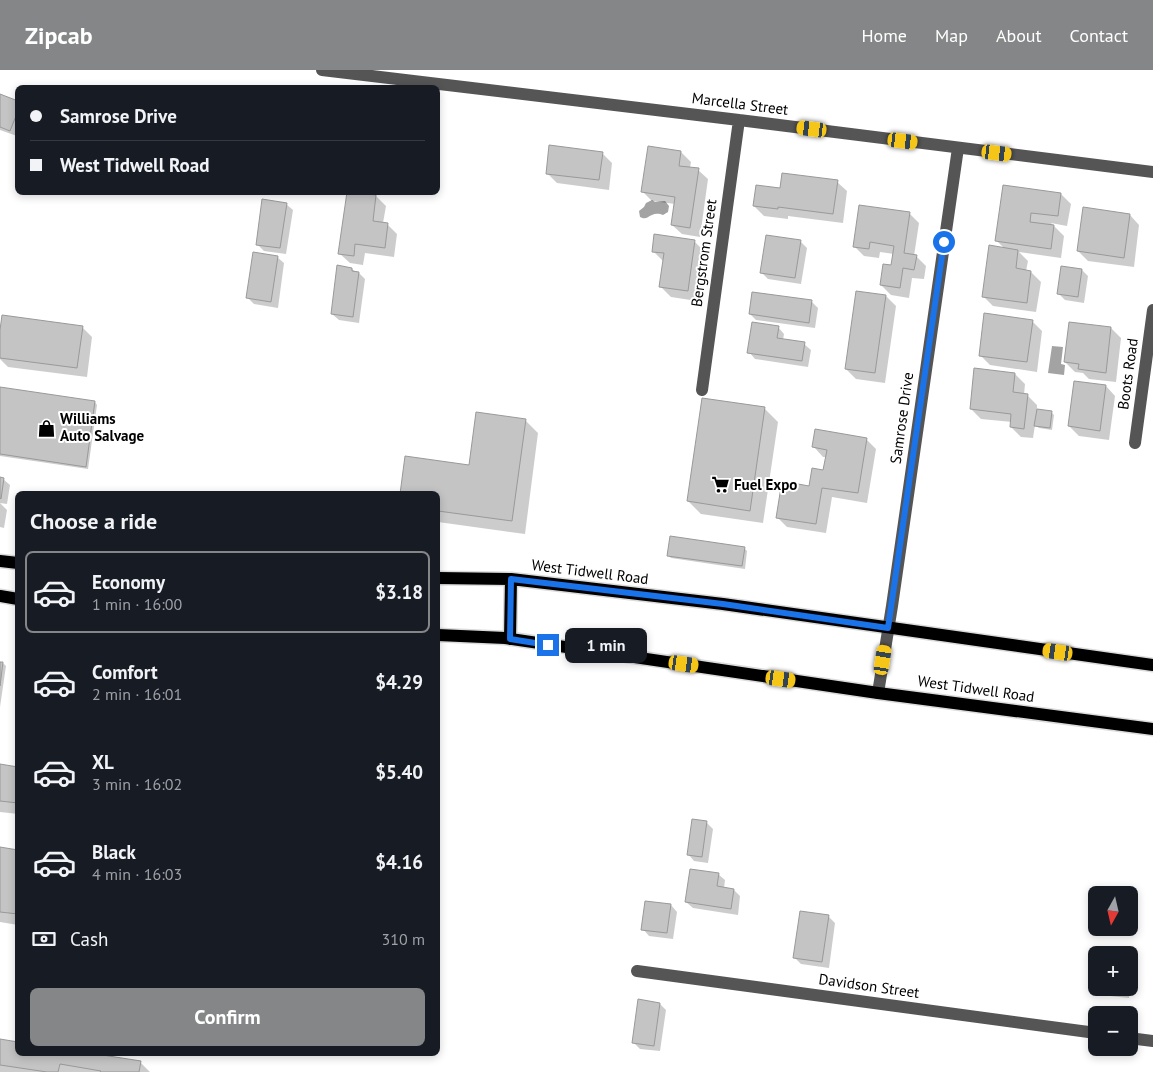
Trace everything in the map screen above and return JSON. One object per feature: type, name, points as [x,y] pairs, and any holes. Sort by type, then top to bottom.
[{"type":"main road","points":[[0,561],[15,563]]},
{"type":"main road","name":"West Tidwell Road","points":[[440,578],[511,579],[723,604],[1153,665]]},
{"type":"main road","points":[[510,639],[511,579]]},
{"type":"main road","points":[[0,596],[15,598]]},
{"type":"main road","name":"West Tidwell Road","points":[[440,635],[510,639],[878,693],[1153,729]]},
{"type":"street","name":"Marcella Street","points":[[322,70],[1153,172]]},
{"type":"street","name":"Bergstrom Street","points":[[702,390],[739,120]]},
{"type":"street","name":"Samrose Drive","points":[[878,693],[958,148]]},
{"type":"street","name":"Boots Road","points":[[1135,443],[1153,310]]},
{"type":"street","name":"Davidson Street","points":[[637,971],[1088,1032]]},
{"type":"street","points":[[1138,1039],[1153,1041]]},
{"type":"shaded area","points":[[652,200],[655,202],[665,201],[669,206],[668,212],[663,215],[655,214],[645,218],[640,217],[639,211],[646,203]]},
{"type":"shaded area","points":[[1052,346],[1063,347],[1061,364],[1065,365],[1064,375],[1048,373]]},
{"type":"building","points":[[0,94],[15,100],[15,118],[10,131],[0,127]]},
{"type":"building","points":[[549,145],[603,152],[599,180],[546,174]]},
{"type":"building","points":[[648,146],[681,151],[679,166],[699,168],[690,228],[671,225],[675,197],[641,192]]},
{"type":"building","points":[[782,173],[838,180],[833,214],[753,206],[756,185],[780,188]]},
{"type":"building","points":[[1003,185],[1061,193],[1058,216],[1031,213],[1030,222],[1054,225],[1051,249],[995,241]]},
{"type":"building","points":[[347,195],[376,195],[373,221],[388,223],[385,248],[355,244],[354,256],[338,254]]},
{"type":"building","points":[[262,199],[287,203],[280,248],[256,245]]},
{"type":"building","points":[[859,205],[910,212],[904,253],[917,255],[914,270],[903,268],[900,288],[880,285],[883,264],[891,265],[894,246],[870,242],[869,249],[853,247]]},
{"type":"building","points":[[1083,207],[1130,214],[1124,258],[1077,251]]},
{"type":"building","points":[[654,234],[695,240],[688,291],[659,287],[664,253],[652,252]]},
{"type":"building","points":[[766,235],[801,240],[795,278],[760,273]]},
{"type":"building","points":[[989,245],[1018,250],[1016,268],[1031,271],[1027,303],[982,297]]},
{"type":"building","points":[[253,252],[278,256],[271,302],[246,298]]},
{"type":"building","points":[[337,265],[352,268],[352,271],[359,272],[353,317],[331,314]]},
{"type":"building","points":[[1061,266],[1082,269],[1078,297],[1057,294]]},
{"type":"building","points":[[856,291],[886,295],[875,373],[845,369]]},
{"type":"building","points":[[752,292],[812,300],[809,323],[749,314]]},
{"type":"building","points":[[984,313],[1033,320],[1027,362],[979,356]]},
{"type":"building","points":[[2,315],[83,326],[77,368],[0,358]]},
{"type":"building","points":[[752,322],[779,326],[777,338],[805,342],[802,361],[747,353]]},
{"type":"building","points":[[1069,322],[1111,327],[1106,373],[1078,369],[1079,364],[1064,362]]},
{"type":"building","points":[[974,368],[1015,373],[1013,392],[1028,394],[1024,429],[1010,427],[1011,414],[970,409]]},
{"type":"building","points":[[1074,381],[1106,385],[1100,431],[1068,426]]},
{"type":"building","name":"Williams Auto Salvage","points":[[0,387],[95,401],[86,467],[0,454]]},
{"type":"building","points":[[702,398],[765,407],[750,511],[687,501]]},
{"type":"building","points":[[1037,409],[1052,411],[1050,428],[1034,426]]},
{"type":"building","points":[[476,412],[526,419],[512,521],[440,511],[440,491],[400,491],[405,456],[469,465]]},
{"type":"building","points":[[815,429],[867,438],[858,493],[822,488],[816,524],[776,518],[782,481],[809,486],[812,468],[823,470],[827,450],[812,447]]},
{"type":"building","points":[[0,477],[4,478],[1,499],[0,498]]},
{"type":"building","points":[[670,536],[745,547],[742,566],[667,556]]},
{"type":"building","points":[[0,662],[3,662],[0,686]]},
{"type":"building","points":[[0,764],[15,766],[15,803],[0,801]]},
{"type":"building","points":[[692,819],[707,821],[702,857],[687,855]]},
{"type":"building","points":[[0,847],[15,850],[15,914],[0,912]]},
{"type":"building","points":[[690,869],[719,873],[717,886],[734,889],[731,909],[685,902]]},
{"type":"building","points":[[645,901],[671,904],[667,933],[641,930]]},
{"type":"building","points":[[800,911],[829,915],[822,962],[793,958]]},
{"type":"building","points":[[638,999],[660,1003],[654,1046],[632,1043]]},
{"type":"building","points":[[0,1039],[15,1042],[15,1056],[109,1056],[141,1061],[139,1072],[100,1072],[60,1064],[58,1072],[47,1072],[0,1065]]},
{"type":"place","name":"Williams Auto Salvage","points":[[46,428]]},
{"type":"place","name":"Fuel Expo","points":[[720,485]]},
{"type":"route","points":[[548,645],[510,639],[511,579],[723,604],[888,628],[944,242]]}]
